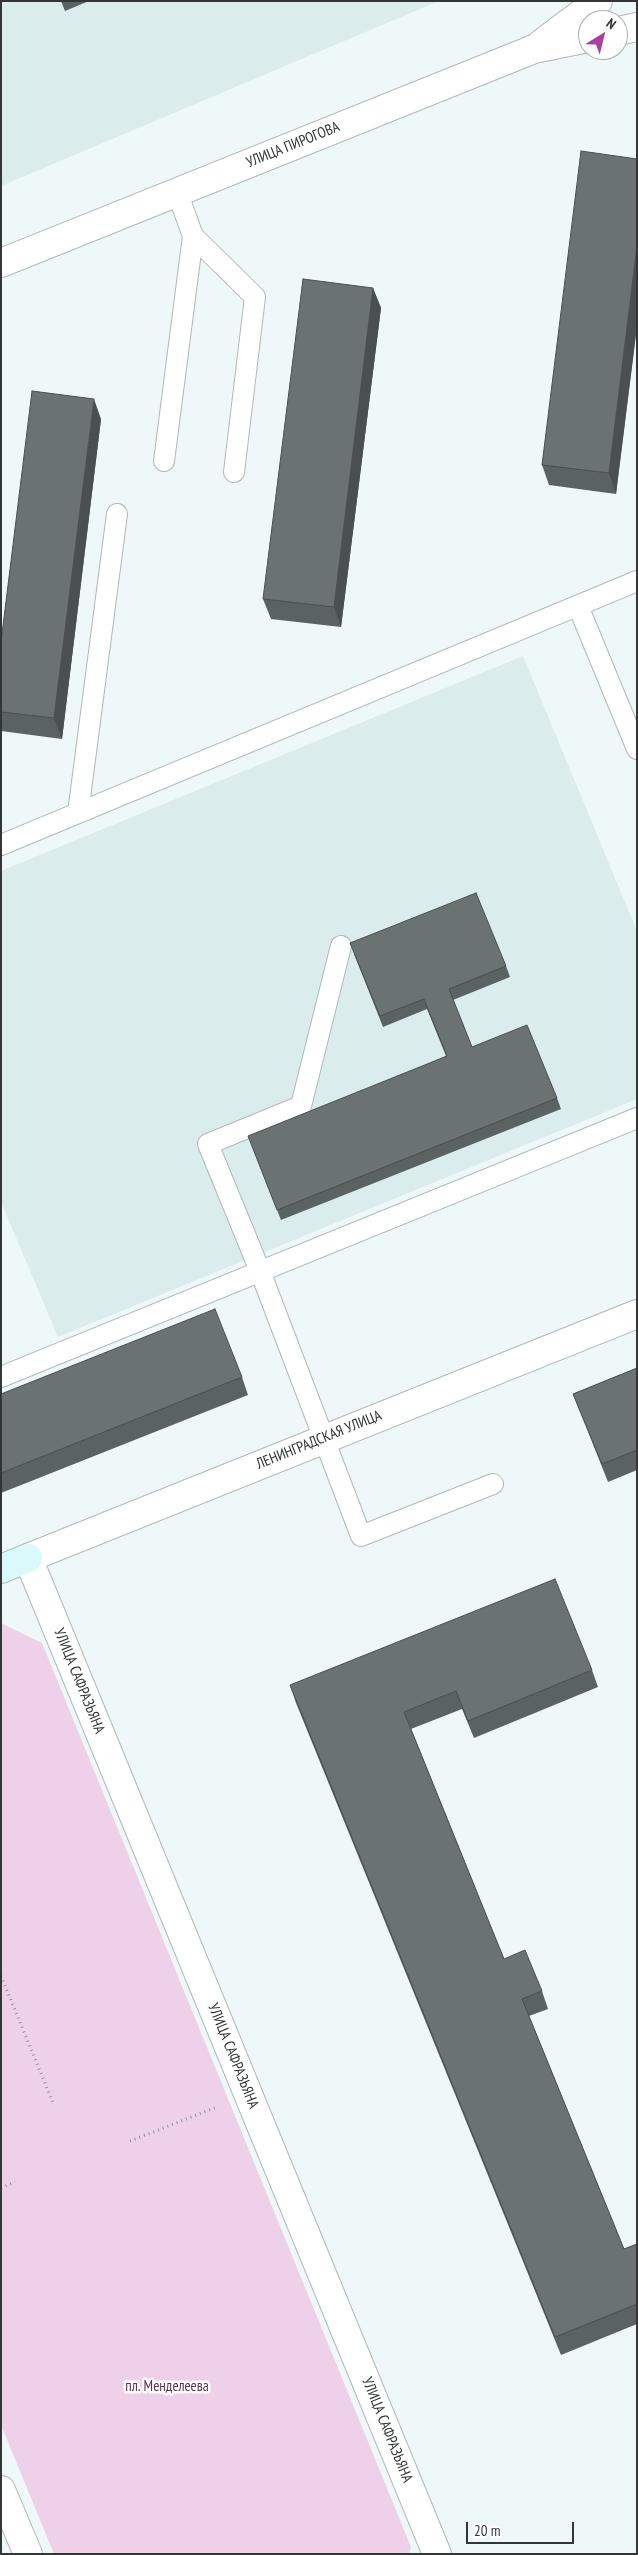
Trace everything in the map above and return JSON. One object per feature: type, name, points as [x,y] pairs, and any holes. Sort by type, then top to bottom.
[{"type":"street","points":[[534,50],[598,1]]},
{"type":"street","name":"УЛИЦА ПИРОГОВА","points":[[1,263],[534,50],[578,40]]},
{"type":"street","name":"ЛЕНИНГРАДСКАЯ УЛИЦА","points":[[1,1569],[323,1438],[637,1314]]},
{"type":"street","name":"УЛИЦА САФРАЗЬЯНА","points":[[28,1558],[437,2554]]},
{"type":"street","points":[[2,2492],[28,2554]]},
{"type":"lane","points":[[177,192],[193,236],[255,297],[234,472]]},
{"type":"lane","points":[[164,461],[193,236]]},
{"type":"lane","points":[[78,813],[117,514]]},
{"type":"lane","points":[[1,844],[637,581]]},
{"type":"lane","points":[[578,606],[637,749]]},
{"type":"lane","points":[[341,946],[301,1106],[208,1144],[260,1271],[361,1536],[493,1484]]},
{"type":"lane","points":[[2,1376],[637,1118]]},
{"type":"path","points":[[1,1976],[54,2105]]},
{"type":"path","points":[[130,2142],[220,2106]]},
{"type":"path","points":[[1,2188],[15,2182]]},
{"type":"shaded area","points":[[1,1],[439,1],[1,186]]},
{"type":"shaded area","points":[[523,656],[637,931],[637,1099],[58,1337],[1,1202],[1,871]]},
{"type":"green space","name":"пл. Менделеева","points":[[1,1623],[42,1643],[411,2547],[409,2554],[54,2554],[1,2425]]},
{"type":"building","points":[[581,151],[637,159],[637,246],[609,473],[542,465]]},
{"type":"building","points":[[303,279],[373,288],[334,607],[263,599]]},
{"type":"building","points":[[32,391],[94,399],[54,718],[1,712],[1,642]]},
{"type":"building","points":[[476,893],[506,966],[449,989],[472,1047],[527,1025],[557,1098],[277,1210],[248,1136],[447,1056],[424,999],[380,1016],[350,943]]},
{"type":"building","points":[[215,1309],[242,1377],[1,1473],[1,1394]]},
{"type":"building","points":[[637,1368],[637,1450],[602,1464],[573,1394]]},
{"type":"building","points":[[555,1579],[592,1670],[468,1721],[456,1691],[404,1712],[504,1959],[525,1950],[542,1991],[522,1999],[624,2249],[637,2244],[637,2304],[555,2337],[290,1685]]}]
